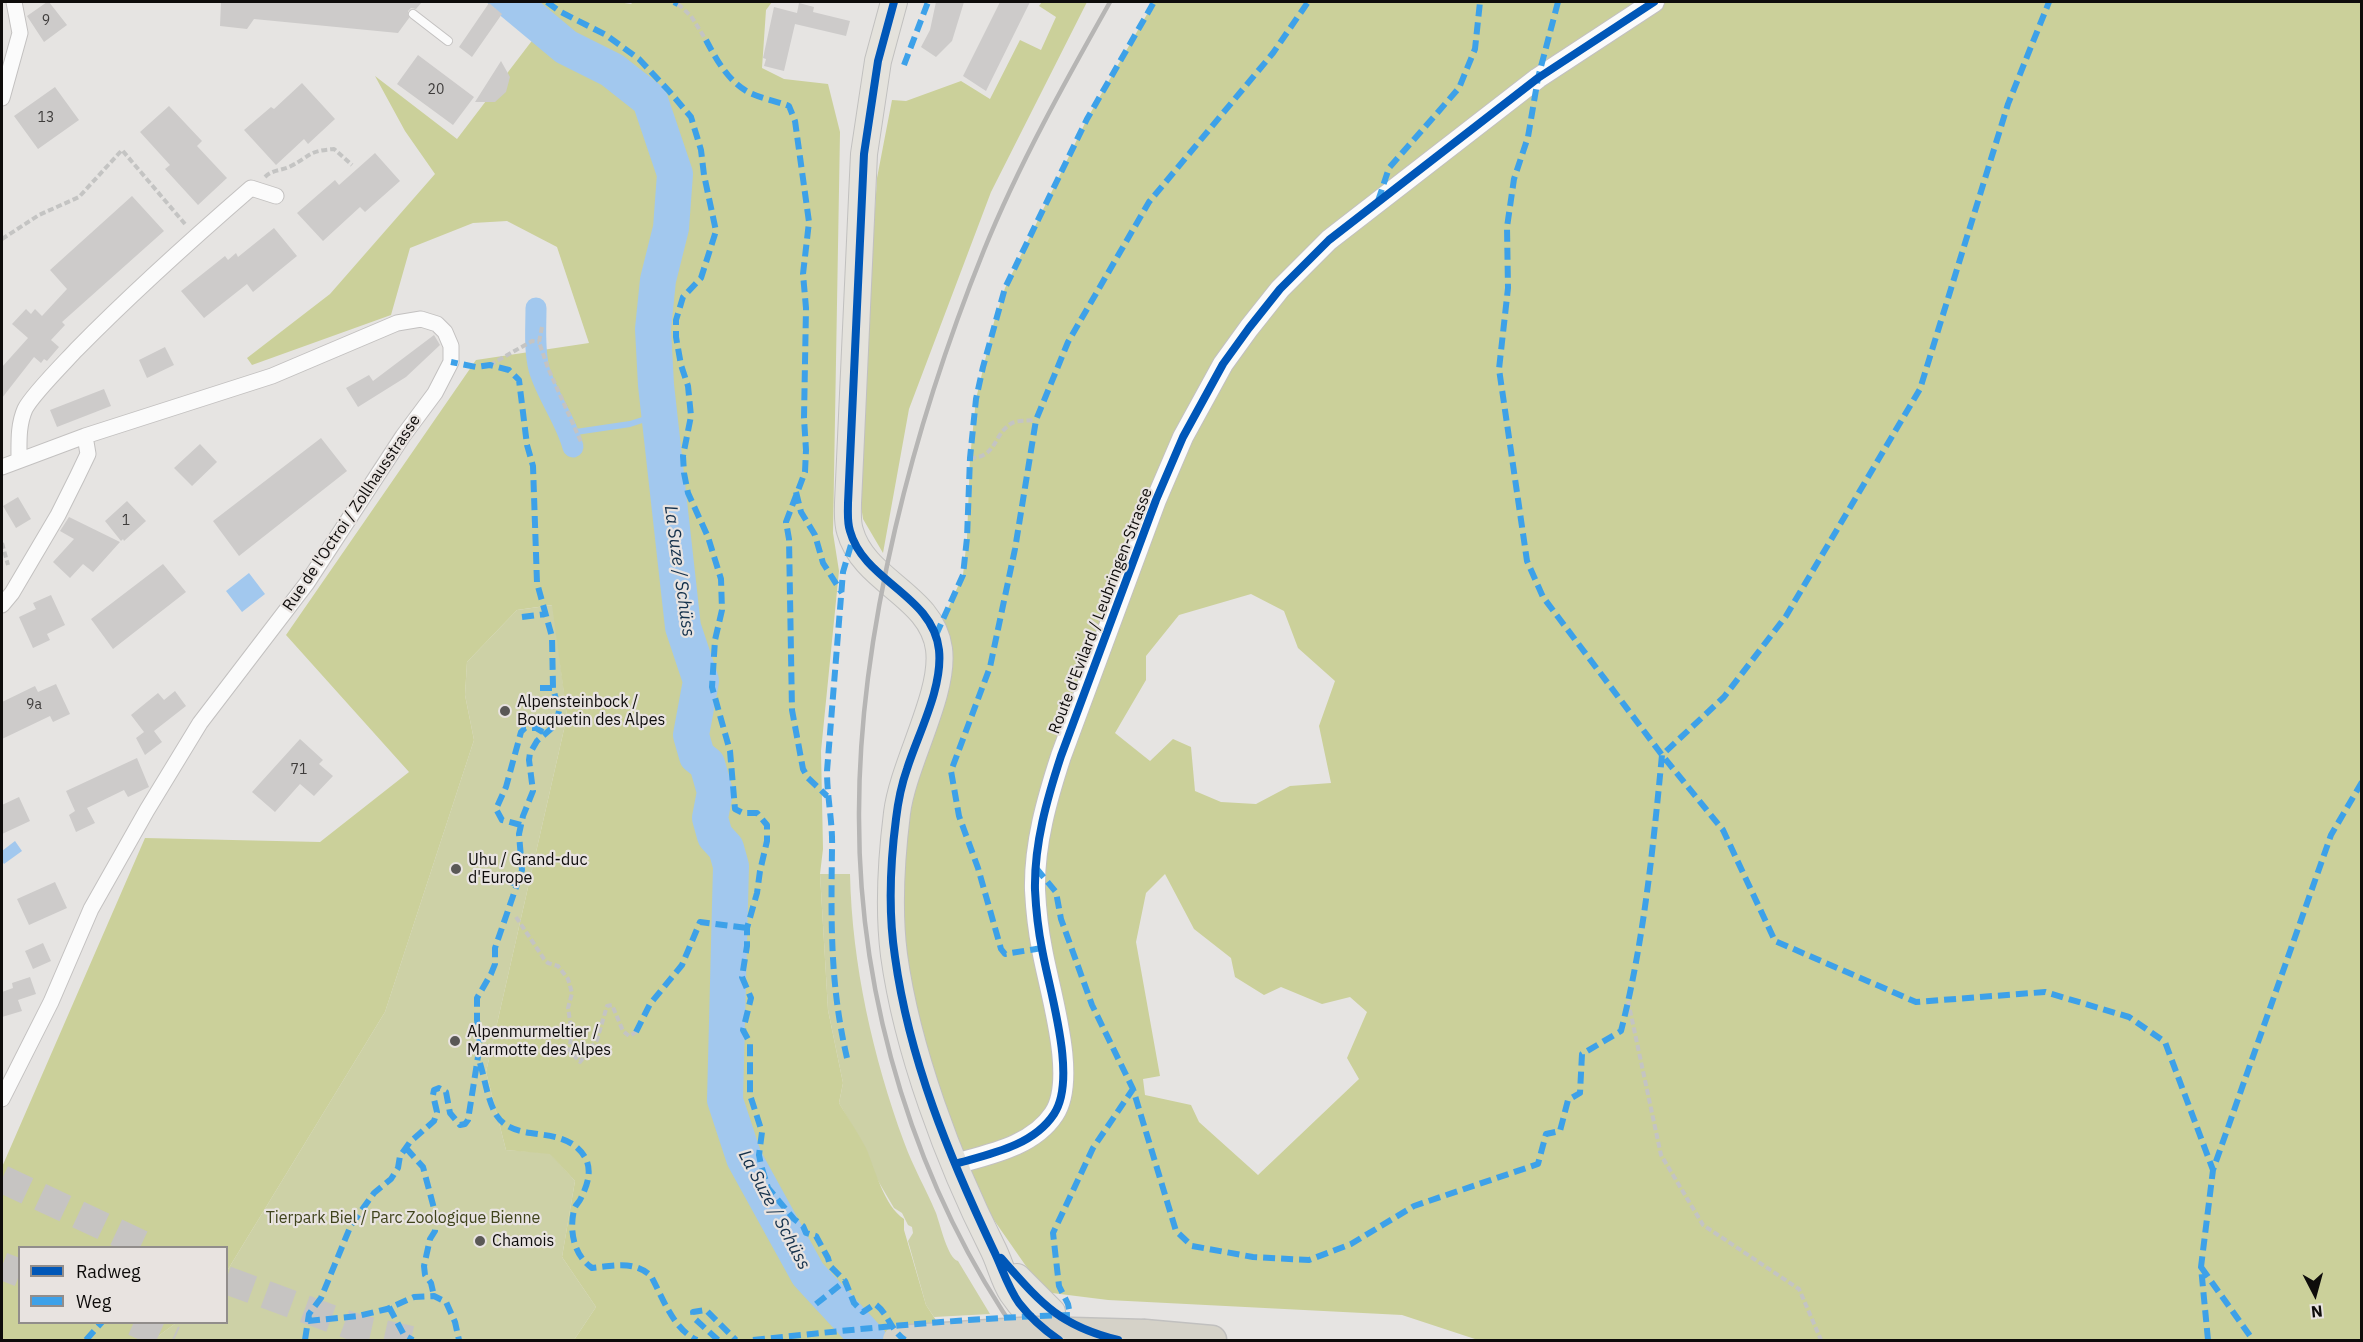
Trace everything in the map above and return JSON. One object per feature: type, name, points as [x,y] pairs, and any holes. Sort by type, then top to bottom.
[{"type":"highway","points":[[897,1341],[1036,1331],[1144,1334],[1212,1341]]},
{"type":"main road","points":[[894,2],[878,61],[864,154],[848,520],[853,538],[863,556],[920,609],[932,625],[939,646],[937,679],[900,793],[890,888],[895,957],[903,1002],[929,1096],[981,1227],[1006,1282],[1020,1304],[1030,1316],[1059,1341]]},
{"type":"main road","points":[[993,1250],[1052,1312]]},
{"type":"street","points":[[2,98],[20,33],[14,2]]},
{"type":"street","name":"Route d'Evilard / Leubringen-Strasse","points":[[955,1164],[995,1153],[1029,1138],[1056,1112],[1062,1097],[1064,1069],[1060,1036],[1037,916],[1035,867],[1049,794],[1156,500],[1183,437],[1223,364],[1280,289],[1329,240],[1538,78],[1654,2]]},
{"type":"street","points":[[20,459],[19,430],[26,408],[64,363],[118,308],[195,236],[251,188],[276,196]]},
{"type":"street","name":"Rue de l'Octroi / Zollhausstrasse","points":[[2,467],[85,436],[272,376],[397,323],[421,319],[437,324],[445,332],[451,346],[452,362],[435,393],[403,436],[307,583],[201,723],[147,810],[91,909],[51,1002],[2,1099]]},
{"type":"street","points":[[2,604],[12,593],[77,477],[88,454],[85,436]]},
{"type":"lane","points":[[413,14],[448,41]]},
{"type":"path","points":[[678,4],[691,16],[706,40]]},
{"type":"path","points":[[251,188],[272,171],[289,168],[313,151],[334,149],[352,165]]},
{"type":"path","points":[[2,239],[39,215],[79,197],[122,150],[195,236]]},
{"type":"path","points":[[542,327],[539,342],[548,368],[582,444]]},
{"type":"path","points":[[490,365],[532,341],[539,342]]},
{"type":"path","points":[[970,458],[985,456],[991,451],[1000,435],[1014,422],[1036,420]]},
{"type":"path","points":[[516,917],[531,936],[544,959],[558,966],[568,979],[572,993],[568,1008],[572,1033],[569,1050],[580,1062],[597,1040],[607,1006],[612,1005],[623,1031],[629,1036],[636,1032]]},
{"type":"path","points":[[1629,1001],[1661,1155],[1703,1225],[1799,1289],[1821,1341]]},
{"type":"green space","points":[[519,2],[631,4],[633,2],[772,2],[766,10],[762,68],[784,79],[828,84],[840,132],[833,533],[839,571],[821,751],[823,849],[820,874],[828,1010],[843,1083],[839,1103],[866,1148],[891,1205],[904,1219],[904,1230],[926,1305],[949,1340],[574,1340],[596,1307],[562,1257],[575,1181],[550,1154],[506,1150],[486,1072],[567,716],[552,605],[517,610],[467,662],[465,695],[474,740],[385,1012],[228,1269],[228,1246],[18,1246],[18,1324],[175,1324],[153,1340],[2,1340],[2,1167],[145,838],[320,842],[409,772],[286,635],[476,360],[589,343],[557,247],[507,221],[473,223],[410,248],[391,315],[252,365],[247,358],[330,294],[435,174],[405,131],[375,76],[457,139],[534,38]]},
{"type":"green space","points":[[1042,2],[1087,2],[991,192],[909,409],[883,553],[863,519],[858,485],[877,178],[892,100],[906,101],[961,81],[990,99],[1020,40],[1041,50],[1056,17],[1039,6]]},
{"type":"green space","points":[[1154,2],[2361,2],[2361,1340],[1478,1340],[1402,1315],[1108,1300],[1044,1292],[955,1164],[891,925],[936,635],[963,575],[976,399],[994,322],[1005,288],[1087,119]],"holes":[[[1251,594],[1284,611],[1298,648],[1335,681],[1319,726],[1331,783],[1290,786],[1256,804],[1221,802],[1195,791],[1191,747],[1173,739],[1150,761],[1115,733],[1146,680],[1146,656],[1179,615]],[[1165,874],[1194,929],[1231,958],[1235,977],[1264,995],[1281,987],[1322,1004],[1350,997],[1367,1012],[1347,1058],[1359,1079],[1258,1175],[1199,1122],[1191,1105],[1145,1095],[1143,1079],[1160,1076],[1136,942],[1146,893]]]},
{"type":"green space","name":"Tierpark Biel / Parc Zoologique Bienne","points":[[553,605],[567,716],[486,1072],[506,1150],[550,1153],[575,1181],[562,1257],[596,1307],[574,1340],[153,1340],[175,1324],[228,1324],[228,1269],[385,1012],[474,740],[465,695],[467,662],[517,610]]},
{"type":"green space","points":[[820,874],[850,874],[855,942],[866,1010],[893,1110],[908,1151],[936,1213],[948,1248],[990,1314],[934,1317],[926,1305],[908,1241],[913,1233],[912,1227],[908,1225],[902,1213],[894,1208],[877,1179],[865,1148],[839,1103],[843,1083],[828,1010]]},
{"type":"water","points":[[486,2],[519,2],[534,38]]},
{"type":"water","points":[[249,573],[265,594],[242,612],[226,591]]},
{"type":"water","points":[[15,841],[22,851],[4,864],[2,851]]},
{"type":"building","points":[[47,2],[67,25],[44,42],[27,16]]},
{"type":"building","points":[[221,2],[422,2],[416,9],[411,8],[408,11],[409,18],[398,33],[254,19],[247,29],[220,26]]},
{"type":"building","points":[[936,2],[964,2],[952,41],[936,57],[921,47],[930,30]]},
{"type":"building","points":[[1000,2],[1030,2],[986,91],[963,76]]},
{"type":"building","points":[[489,3],[502,14],[472,57],[459,47]]},
{"type":"building","points":[[799,3],[814,7],[813,12],[850,21],[846,36],[795,24],[784,71],[764,66],[766,59],[763,58],[774,7],[797,13]]},
{"type":"building","points":[[418,55],[474,97],[453,125],[397,84]]},
{"type":"building","points":[[501,61],[510,77],[506,92],[495,102],[475,102]]},
{"type":"building","points":[[302,83],[335,119],[308,144],[304,139],[276,165],[244,130],[271,107],[274,109]]},
{"type":"building","points":[[55,87],[79,120],[38,149],[14,116]]},
{"type":"building","points":[[169,106],[202,141],[197,146],[227,178],[198,205],[165,169],[170,165],[140,132]]},
{"type":"building","points":[[375,153],[400,181],[365,212],[360,207],[323,241],[297,213],[335,180],[339,185]]},
{"type":"building","points":[[132,196],[164,231],[62,322],[65,325],[51,340],[59,347],[47,361],[44,359],[41,363],[34,357],[2,398],[2,367],[28,338],[12,324],[26,309],[31,314],[35,309],[42,316],[67,289],[50,270]]},
{"type":"building","points":[[274,228],[297,256],[253,292],[247,284],[204,318],[181,291],[225,256],[228,260],[236,253],[238,257]]},
{"type":"building","points":[[434,335],[440,345],[406,377],[358,407],[346,388],[369,375],[373,381]]},
{"type":"building","points":[[165,347],[174,365],[147,378],[139,360]]},
{"type":"building","points":[[104,389],[111,406],[57,427],[50,410]]},
{"type":"building","points":[[321,438],[347,471],[239,556],[213,521]]},
{"type":"building","points":[[200,444],[217,462],[192,486],[174,468]]},
{"type":"building","points":[[18,497],[31,519],[16,528],[3,506]]},
{"type":"building","points":[[127,501],[146,521],[124,541],[123,539],[121,541],[105,521]]},
{"type":"building","points":[[69,517],[120,542],[93,572],[83,564],[70,578],[53,562],[74,539],[60,531]]},
{"type":"building","points":[[163,564],[186,592],[113,649],[91,619]]},
{"type":"building","points":[[51,595],[65,625],[47,634],[50,640],[33,648],[19,617],[36,609],[33,603]]},
{"type":"building","points":[[56,684],[70,714],[53,722],[50,716],[2,739],[2,702],[35,686],[38,692]]},
{"type":"building","points":[[175,691],[186,706],[154,731],[162,742],[145,755],[136,738],[144,732],[131,715],[158,693],[164,700]]},
{"type":"building","points":[[300,739],[323,760],[319,764],[333,776],[314,796],[300,784],[275,812],[252,792]]},
{"type":"building","points":[[137,758],[149,787],[128,797],[124,790],[87,808],[95,823],[76,832],[69,815],[75,811],[66,791]]},
{"type":"building","points":[[19,797],[30,821],[2,834],[2,805]]},
{"type":"building","points":[[55,882],[67,908],[29,925],[17,899]]},
{"type":"building","points":[[43,943],[51,961],[33,969],[25,951]]},
{"type":"building","points":[[30,977],[36,994],[18,1000],[22,1011],[2,1017],[2,992],[13,988],[12,983]]},
{"type":"waterway","name":"La Suze / Schüss","points":[[512,2],[566,47],[612,70],[650,100],[675,174],[671,228],[658,280],[653,329],[656,385],[683,627],[701,681],[691,735],[697,756],[707,764],[715,792],[710,818],[715,836],[726,848],[731,866],[725,1100],[744,1158],[808,1274],[869,1340]]},
{"type":"waterway","points":[[536,308],[536,346],[539,369],[573,447]]},
{"type":"waterway","points":[[569,433],[630,424],[661,414]]},
{"type":"tunnel","points":[[2,1179],[146,1246]]},
{"type":"tunnel","points":[[2,1266],[18,1272]]},
{"type":"tunnel","points":[[228,1281],[357,1328],[411,1340]]},
{"type":"tunnel","points":[[138,1324],[174,1340]]},
{"type":"railway","points":[[1022,1340],[985,1282],[952,1221],[924,1157],[901,1091],[883,1024],[870,956],[862,887],[859,818],[861,747],[868,675],[895,528],[935,385],[984,250],[1012,186],[1076,62],[1110,2]]},
{"type":"marked path","points":[[547,2],[559,11],[606,35],[639,59],[691,117],[701,150],[716,231],[701,278],[683,297],[676,320],[676,337],[681,365],[688,386],[691,416],[683,456],[684,473],[688,493],[708,537],[721,579],[722,610],[715,640],[712,687],[730,751],[735,809],[743,813],[757,813],[767,825],[767,841],[757,893],[747,928],[747,946],[742,977],[751,998],[743,1030],[750,1043],[750,1095],[762,1132],[759,1155],[768,1188],[794,1219],[803,1226],[806,1233],[816,1236],[830,1266],[845,1281],[854,1303],[863,1312],[875,1304],[905,1340]]},
{"type":"marked path","points":[[674,2],[678,4]]},
{"type":"marked path","points":[[904,65],[928,2]]},
{"type":"marked path","points":[[936,635],[963,575],[976,399],[1005,288],[1087,119],[1154,2]]},
{"type":"marked path","points":[[1042,948],[1005,954],[1001,949],[978,868],[959,816],[951,771],[990,667],[1015,549],[1036,420],[1068,342],[1149,202],[1273,53],[1308,2]]},
{"type":"marked path","points":[[1378,201],[1389,168],[1459,88],[1475,49],[1480,2]]},
{"type":"marked path","points":[[1558,2],[1538,78],[1528,137],[1514,179],[1507,227],[1508,288],[1499,369],[1527,561],[1543,597],[1662,755],[1723,830],[1775,941],[1916,1002],[2045,992],[2129,1017],[2165,1042],[2213,1170]]},
{"type":"marked path","points":[[1036,868],[1056,892],[1061,919],[1092,1005],[1133,1089],[1176,1231],[1192,1246],[1253,1257],[1309,1260],[1351,1244],[1414,1206],[1538,1164],[1546,1134],[1560,1131],[1568,1100],[1580,1093],[1582,1054],[1621,1031],[1642,929],[1662,755],[1724,697],[1786,616],[1920,389],[2008,104],[2049,2]]},
{"type":"marked path","points":[[706,40],[718,62],[734,82],[748,92],[789,106],[795,121],[809,222],[803,274],[806,308],[805,472],[786,522],[789,539],[792,710],[803,769],[808,778],[827,796]]},
{"type":"marked path","points":[[305,1340],[309,1314],[321,1298],[351,1225],[374,1193],[391,1179],[398,1168],[400,1156],[410,1142],[434,1121],[437,1112],[434,1090],[439,1088],[446,1092],[450,1113],[460,1125],[465,1124],[468,1120],[480,1044],[477,998],[495,964],[495,948],[522,870],[519,834],[533,791],[530,753],[537,741],[553,727],[559,711],[553,688],[552,637],[537,583],[533,466],[527,445],[519,380],[509,370],[490,365],[476,367],[451,362]]},
{"type":"marked path","points":[[796,492],[801,512],[815,535],[823,563],[842,593]]},
{"type":"marked path","points":[[847,1058],[837,1005],[835,979],[832,928],[832,839],[827,771],[843,572],[853,538]]},
{"type":"marked path","points":[[522,617],[545,614]]},
{"type":"marked path","points":[[540,688],[553,688]]},
{"type":"marked path","points":[[521,825],[502,820],[496,809],[506,787],[521,732],[525,728],[536,728],[546,734]]},
{"type":"marked path","points":[[2208,1340],[2201,1267],[2213,1170],[2331,835],[2362,782]]},
{"type":"marked path","points":[[493,878],[518,884]]},
{"type":"marked path","points":[[636,1032],[650,1004],[682,965],[700,922],[747,928]]},
{"type":"marked path","points":[[480,1063],[491,1104],[505,1125],[516,1130],[566,1141],[577,1148],[586,1159],[589,1169],[588,1179],[575,1208],[572,1227],[574,1242],[581,1257],[592,1268],[623,1265],[638,1268],[651,1276],[675,1321],[697,1340]]},
{"type":"marked path","points":[[753,1340],[951,1321],[1070,1315],[1068,1304],[1059,1286],[1053,1233],[1093,1148],[1133,1089]]},
{"type":"marked path","points":[[406,1148],[423,1167],[436,1216],[435,1231],[430,1239],[424,1266],[425,1275],[431,1283],[434,1296]]},
{"type":"marked path","points":[[2201,1267],[2253,1340]]},
{"type":"marked path","points":[[816,1304],[845,1281]]},
{"type":"marked path","points":[[308,1321],[358,1316],[387,1309],[414,1297],[434,1296],[446,1302],[455,1322],[459,1340]]},
{"type":"marked path","points":[[389,1307],[404,1335],[413,1340]]},
{"type":"marked path","points":[[718,1340],[694,1318],[693,1312],[706,1310],[736,1340]]},
{"type":"marked path","points":[[86,1340],[100,1324]]},
{"type":"cycle path","points":[[894,2],[878,61],[864,154],[848,521],[858,548],[869,563],[925,615],[934,631],[939,650],[934,695],[905,775],[898,806],[891,871],[895,957],[910,1033],[946,1143],[1015,1297],[1033,1318],[1059,1340]]},
{"type":"cycle path","points":[[955,1164],[1010,1147],[1035,1134],[1054,1114],[1061,1098],[1063,1057],[1060,1033],[1041,942],[1035,897],[1035,873],[1042,822],[1061,756],[1156,500],[1183,437],[1223,364],[1280,289],[1329,240],[1538,78],[1654,2]]},
{"type":"cycle path","points":[[1001,1258],[1052,1310],[1080,1327],[1118,1340]]},
{"type":"place","name":"Alpensteinbock / Bouquetin des Alpes","points":[[505,711]]},
{"type":"place","name":"Uhu / Grand-duc d'Europe","points":[[456,869]]},
{"type":"place","name":"Alpenmurmeltier / Marmotte des Alpes","points":[[455,1041]]},
{"type":"place","name":"Chamois","points":[[480,1241]]}]
